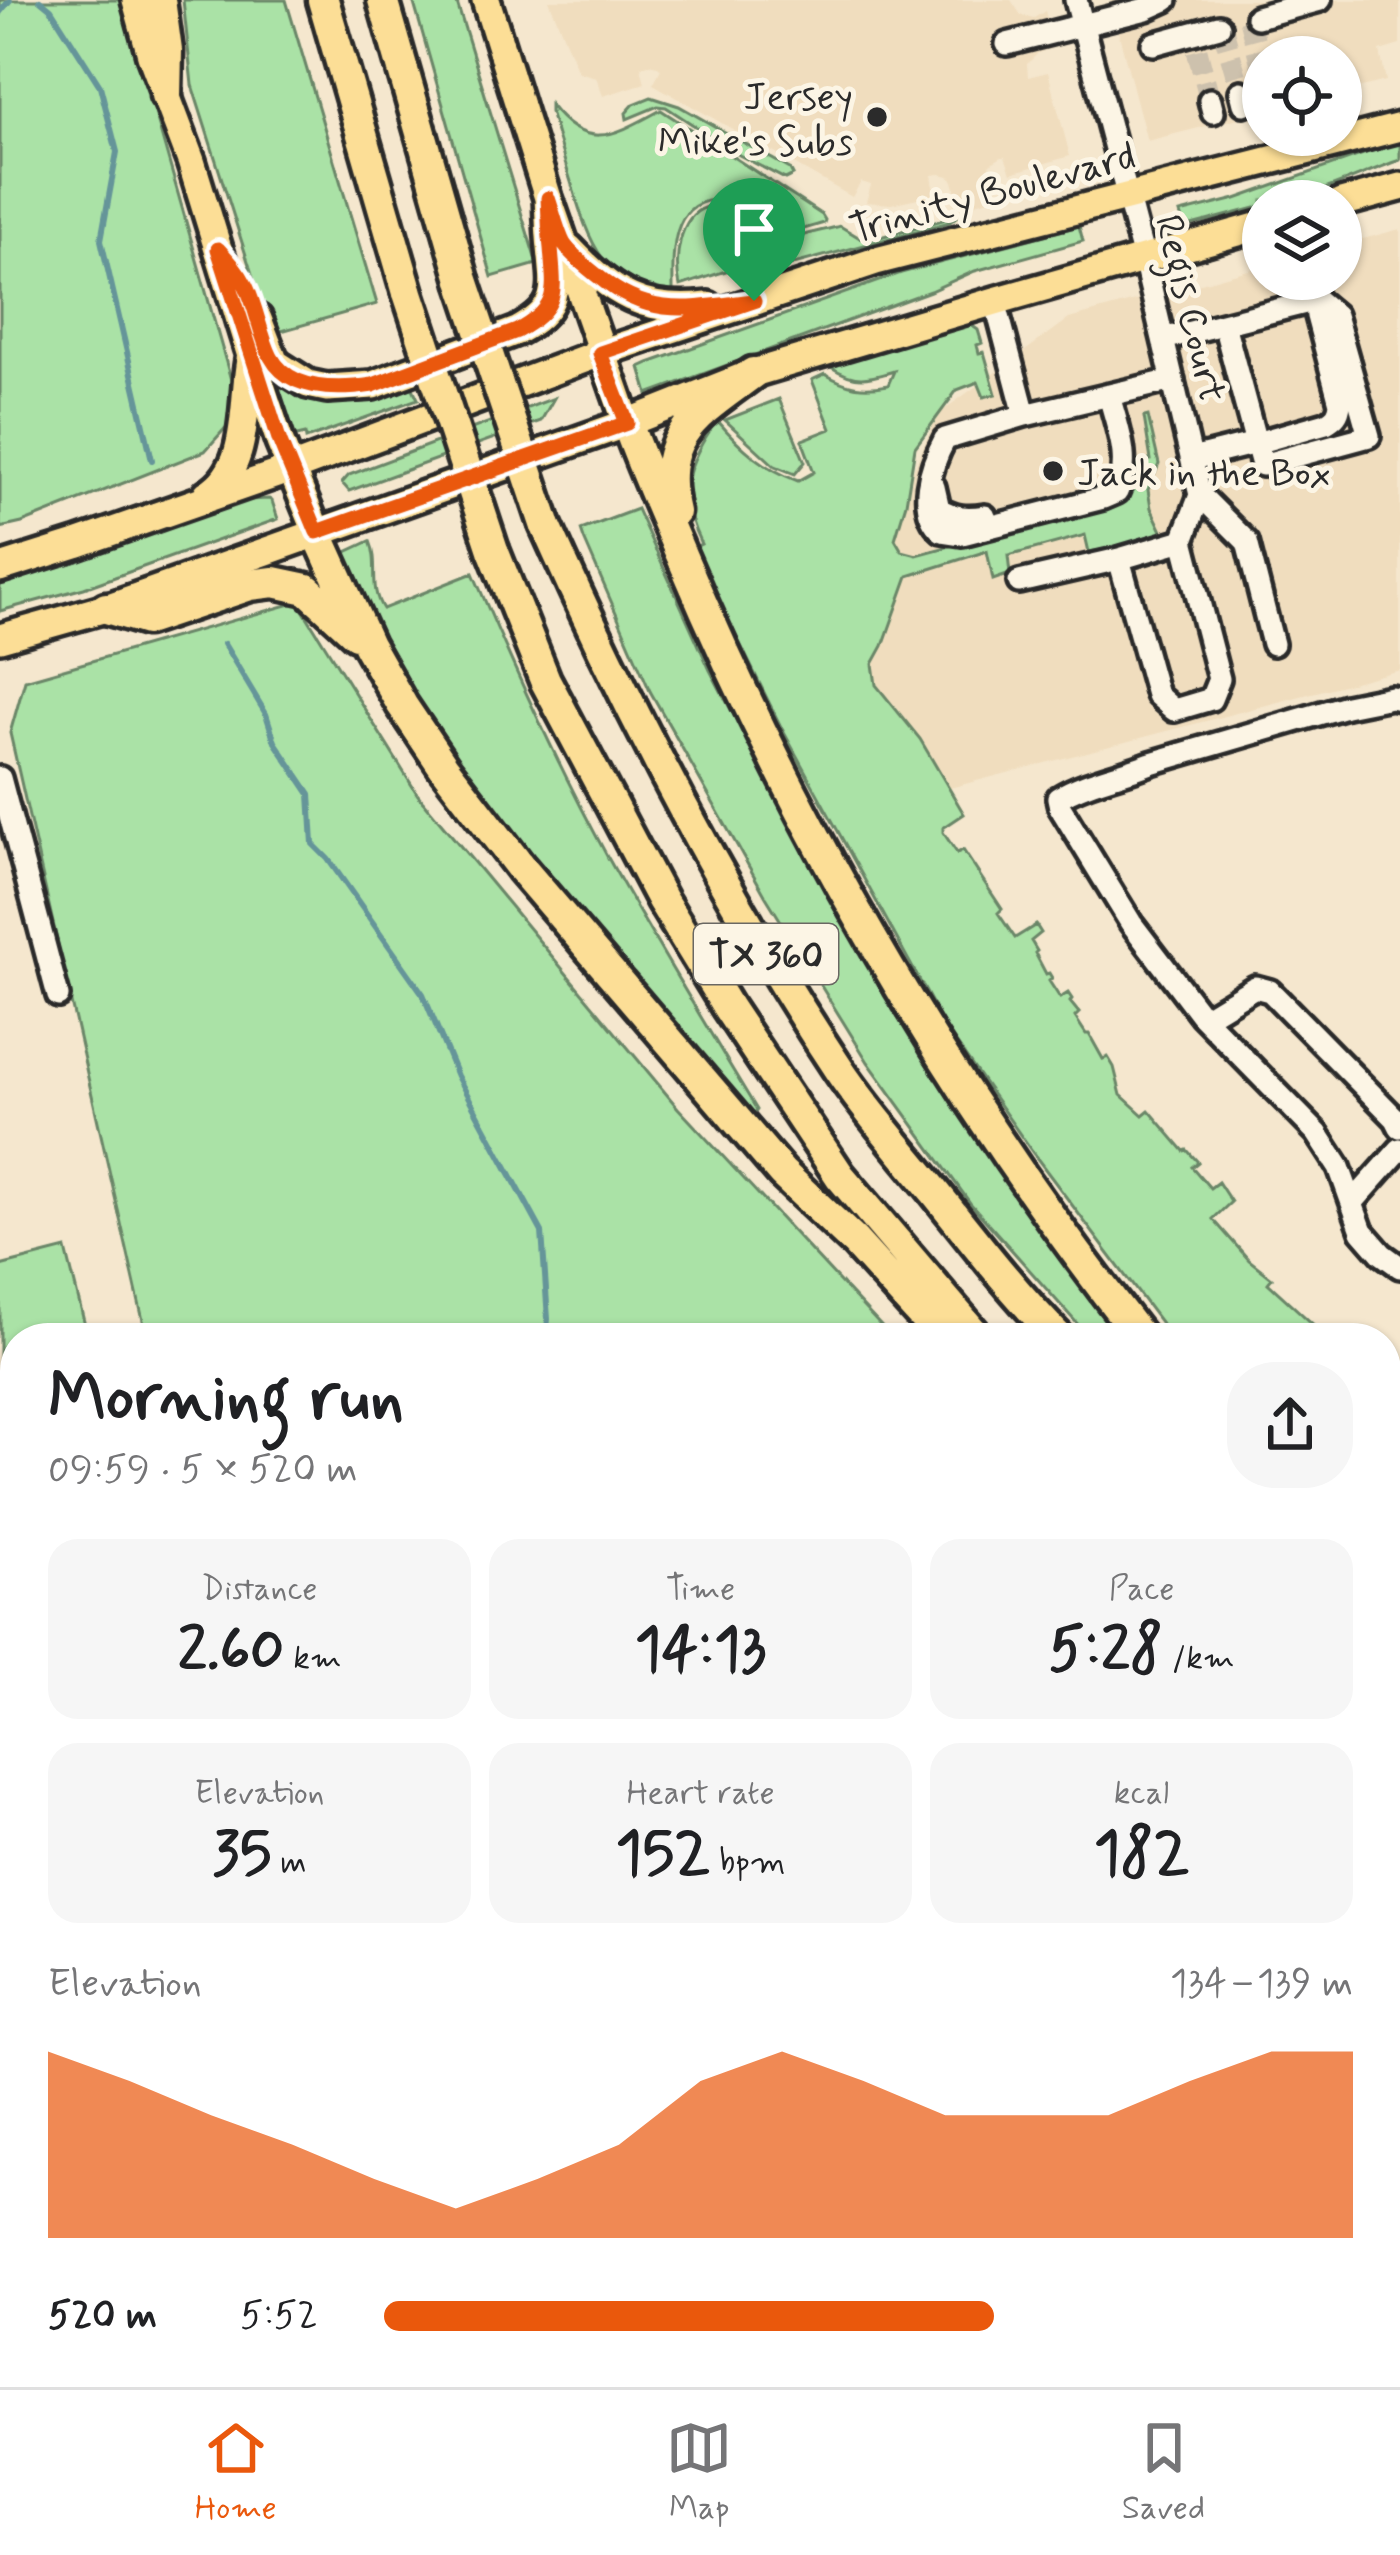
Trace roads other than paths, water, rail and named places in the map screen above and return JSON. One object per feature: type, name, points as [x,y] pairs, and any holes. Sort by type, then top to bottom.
[{"type":"highway","points":[[160,0],[167,51],[166,95]]},
{"type":"highway","name":"TX 360","points":[[323,0],[408,293],[493,550],[544,680],[662,900],[728,1008],[840,1176],[965,1323]]},
{"type":"highway","name":"TX 360","points":[[383,0],[463,280],[545,524],[603,655],[675,796],[842,1074],[1044,1323]]},
{"type":"highway","points":[[688,571],[671,498],[672,454],[695,416],[753,373]]},
{"type":"highway","points":[[627,423],[730,668],[838,878],[920,1019],[1033,1192],[1130,1323]]},
{"type":"highway","points":[[317,532],[368,645],[402,705],[520,868],[782,1172],[855,1242],[928,1323]]},
{"type":"highway","points":[[106,608],[146,620],[250,585],[274,582],[307,589],[368,645]]},
{"type":"main road","points":[[136,0],[250,356],[317,532]]},
{"type":"main road","points":[[486,0],[548,198],[627,423]]},
{"type":"main road","name":"Trinity Boulevard","points":[[0,568],[291,469],[600,353],[876,261],[1400,127]]},
{"type":"main road","points":[[1362,197],[1400,187]]},
{"type":"main road","points":[[218,249],[246,286],[274,363],[308,384],[373,385],[517,331],[544,311],[556,279],[548,198]]},
{"type":"main road","points":[[0,638],[106,608],[627,423],[753,373],[1242,231]]},
{"type":"main road","points":[[564,244],[612,288],[653,307],[754,301]]},
{"type":"main road","points":[[177,509],[214,490],[232,470],[246,419],[244,393],[250,356]]},
{"type":"street","name":"Regis Court","points":[[1076,0],[1200,495]]},
{"type":"street","points":[[1257,17],[1320,0]]},
{"type":"street","points":[[1006,44],[1156,5]]},
{"type":"street","points":[[1153,44],[1194,42],[1219,26]]},
{"type":"street","points":[[1163,339],[1224,324],[1288,300]]},
{"type":"street","points":[[1192,460],[1334,418],[1340,403],[1315,300]]},
{"type":"street","points":[[1224,324],[1262,465],[1369,436],[1335,314],[1323,300]]},
{"type":"street","points":[[995,301],[1025,415]]},
{"type":"street","points":[[1109,395],[1124,458],[1118,492],[962,534],[934,525],[926,499],[945,439],[1025,415],[1109,395],[1173,380]]},
{"type":"street","points":[[1119,560],[1157,695],[1174,710],[1211,698],[1219,679],[1183,540],[1200,495],[1247,542],[1273,644]]},
{"type":"street","points":[[1019,582],[1183,540]]},
{"type":"street","points":[[1400,699],[1346,706],[1151,763],[1058,798],[1131,923],[1204,1018],[1317,1133],[1339,1167],[1361,1231],[1400,1267]]},
{"type":"street","points":[[0,778],[58,996]]},
{"type":"street","points":[[1204,1018],[1255,987],[1270,991],[1400,1127]]},
{"type":"street","points":[[1352,1203],[1400,1149]]},
{"type":"waterway","points":[[0,12],[10,0]]},
{"type":"waterway","points":[[40,0],[51,9],[100,86],[117,152],[101,240],[152,460]]},
{"type":"waterway","points":[[224,644],[266,714],[275,742],[310,794],[313,844],[423,994],[457,1076],[542,1232],[548,1323]]},
{"type":"tunnel","points":[[1249,19],[1253,36]]},
{"type":"tunnel","points":[[1222,26],[1241,92]]},
{"type":"tunnel","points":[[1197,50],[1210,100]]},
{"type":"place","name":"Jersey Mike's Subs","points":[[877,117]]},
{"type":"place","name":"Jack in the Box","points":[[1053,471]]}]
